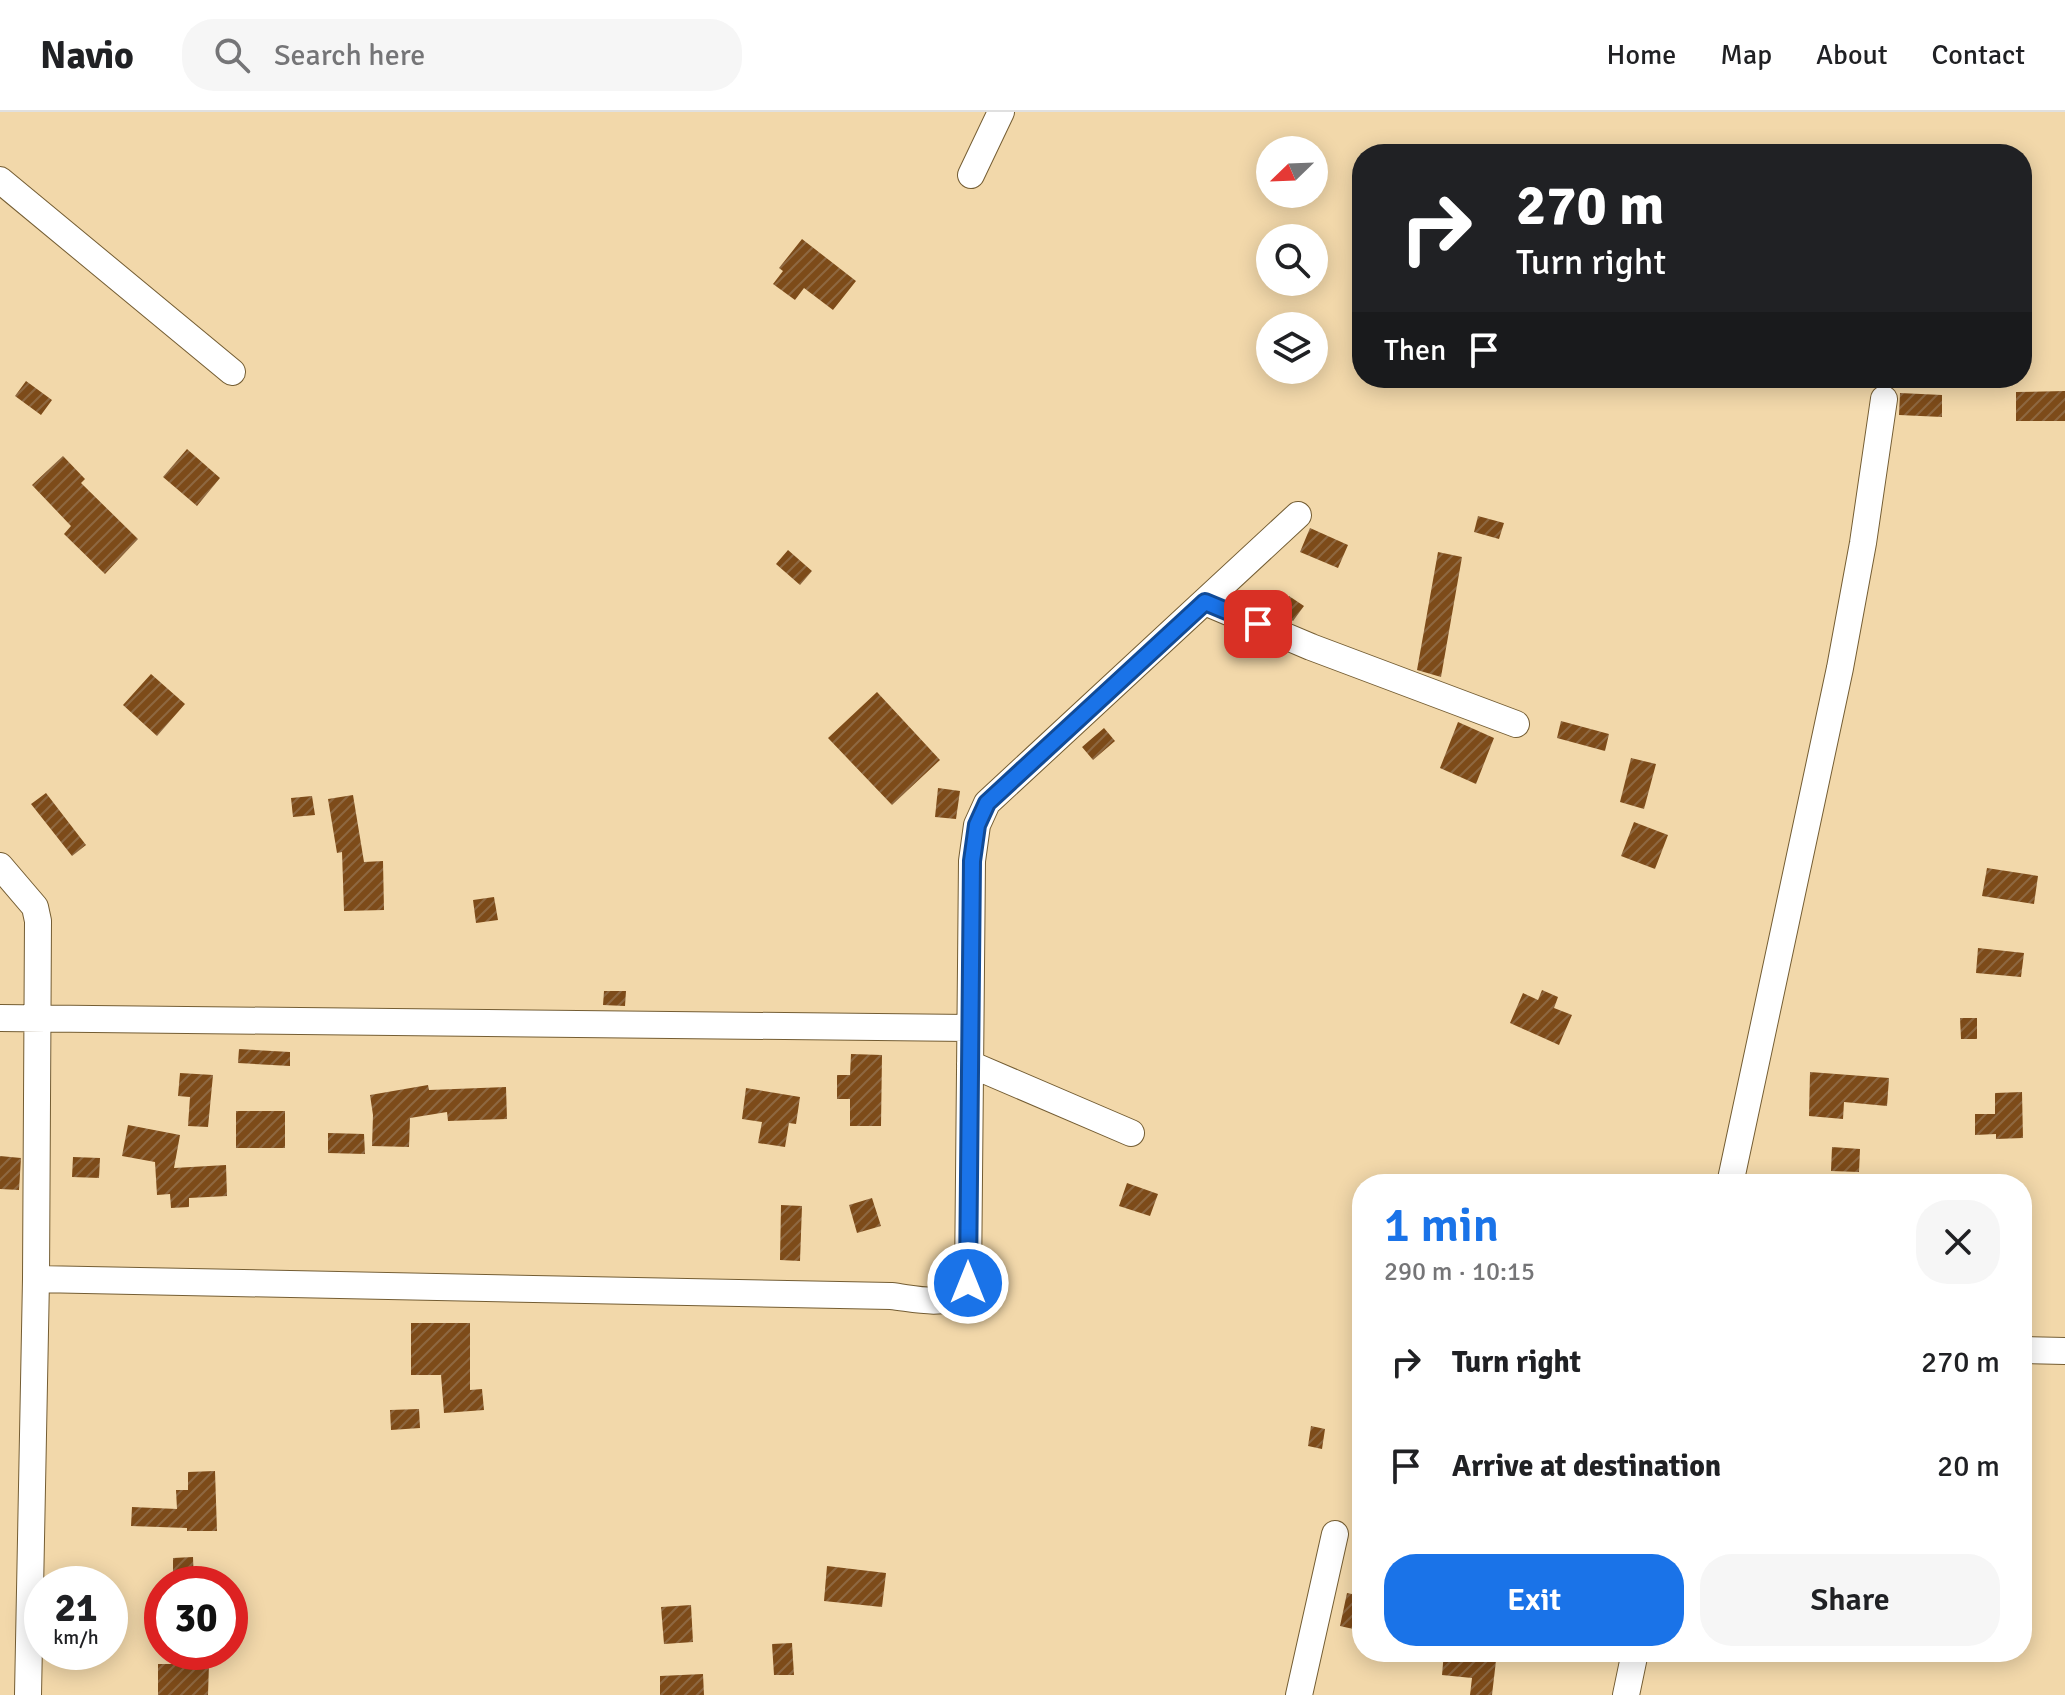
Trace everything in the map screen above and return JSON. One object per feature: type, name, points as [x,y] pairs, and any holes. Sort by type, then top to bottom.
[{"type":"street","points":[[971,175],[1001,112]]},
{"type":"street","points":[[0,180],[232,372]]},
{"type":"street","points":[[1732,1174],[1840,668],[1863,543],[1884,399]]},
{"type":"street","points":[[36,1279],[875,1296],[945,1302],[962,1293],[968,1283],[972,861],[977,825],[987,803],[1298,515]]},
{"type":"street","points":[[1205,602],[1311,647],[1516,724]]},
{"type":"street","points":[[0,866],[35,907],[38,921],[36,1279],[28,1695]]},
{"type":"street","points":[[0,1018],[969,1028]]},
{"type":"street","points":[[970,1064],[1131,1133]]},
{"type":"street","points":[[2032,1350],[2065,1351]]},
{"type":"street","points":[[1299,1695],[1335,1534]]},
{"type":"street","points":[[1626,1695],[1633,1662]]},
{"type":"building","points":[[802,239],[856,281],[833,310],[804,288],[795,300],[773,284],[783,271],[779,268]]},
{"type":"building","points":[[26,381],[52,400],[41,415],[15,396]]},
{"type":"building","points":[[2065,391],[2065,421],[2016,421],[2016,392]]},
{"type":"building","points":[[1900,393],[1942,395],[1942,417],[1899,415]]},
{"type":"building","points":[[187,449],[220,478],[197,506],[163,477]]},
{"type":"building","points":[[63,456],[85,479],[81,483],[138,539],[105,574],[64,534],[71,526],[32,485]]},
{"type":"building","points":[[1478,516],[1504,523],[1499,539],[1474,532]]},
{"type":"building","points":[[1310,528],[1348,545],[1338,568],[1300,552]]},
{"type":"building","points":[[788,550],[812,571],[800,585],[776,564]]},
{"type":"building","points":[[1438,552],[1462,557],[1441,677],[1417,670]]},
{"type":"building","points":[[1289,596],[1304,606],[1293,621],[1279,611]]},
{"type":"building","points":[[151,674],[185,704],[157,736],[123,705]]},
{"type":"building","points":[[877,692],[940,760],[892,805],[828,738]]},
{"type":"building","points":[[1561,721],[1609,734],[1605,751],[1557,738]]},
{"type":"building","points":[[1458,722],[1494,738],[1476,784],[1440,768]]},
{"type":"building","points":[[1104,728],[1115,741],[1093,760],[1082,747]]},
{"type":"building","points":[[1631,758],[1656,764],[1644,809],[1620,802]]},
{"type":"building","points":[[938,788],[960,791],[956,819],[935,817]]},
{"type":"building","points":[[46,793],[86,845],[72,856],[31,804]]},
{"type":"building","points":[[353,795],[364,862],[383,861],[384,910],[344,911],[342,852],[337,853],[328,799]]},
{"type":"building","points":[[312,796],[315,815],[293,817],[291,798]]},
{"type":"building","points":[[1634,822],[1668,835],[1655,869],[1621,856]]},
{"type":"building","points":[[1987,868],[2038,876],[2034,904],[1982,896]]},
{"type":"building","points":[[494,897],[498,920],[476,923],[473,900]]},
{"type":"building","points":[[1978,948],[2024,953],[2021,977],[1976,973]]},
{"type":"building","points":[[1542,990],[1558,997],[1554,1008],[1572,1015],[1559,1045],[1510,1023],[1523,993],[1538,1000]]},
{"type":"building","points":[[604,991],[626,991],[625,1006],[603,1005]]},
{"type":"building","points":[[1960,1018],[1977,1018],[1977,1039],[1961,1039]]},
{"type":"building","points":[[239,1049],[290,1052],[290,1066],[238,1063]]},
{"type":"building","points":[[851,1054],[882,1055],[881,1126],[850,1126],[850,1099],[837,1099],[837,1075],[850,1075]]},
{"type":"building","points":[[1810,1072],[1889,1078],[1887,1106],[1844,1102],[1843,1119],[1809,1116]]},
{"type":"building","points":[[180,1073],[213,1075],[208,1127],[188,1126],[190,1097],[178,1096]]},
{"type":"building","points":[[428,1085],[429,1090],[506,1087],[507,1119],[448,1121],[447,1112],[410,1118],[409,1147],[372,1146],[370,1095]]},
{"type":"building","points":[[746,1088],[800,1097],[796,1124],[789,1123],[785,1147],[758,1143],[762,1122],[742,1119]]},
{"type":"building","points":[[2022,1092],[2023,1138],[1996,1139],[1996,1134],[1975,1135],[1975,1114],[1995,1114],[1995,1093]]},
{"type":"building","points":[[236,1111],[285,1111],[285,1148],[236,1148]]},
{"type":"building","points":[[128,1125],[180,1135],[174,1168],[226,1165],[227,1196],[189,1198],[189,1207],[171,1208],[170,1194],[157,1195],[155,1162],[122,1156]]},
{"type":"building","points":[[328,1133],[364,1134],[365,1154],[328,1153]]},
{"type":"building","points":[[1832,1147],[1860,1149],[1859,1172],[1831,1171]]},
{"type":"building","points":[[0,1156],[21,1158],[19,1190],[0,1189]]},
{"type":"building","points":[[73,1157],[100,1158],[99,1178],[72,1177]]},
{"type":"building","points":[[1127,1183],[1158,1194],[1150,1216],[1119,1206]]},
{"type":"building","points":[[872,1198],[881,1226],[857,1233],[849,1205]]},
{"type":"building","points":[[781,1205],[802,1206],[800,1261],[780,1260]]},
{"type":"building","points":[[411,1323],[470,1323],[470,1390],[482,1389],[484,1410],[444,1413],[441,1375],[411,1375]]},
{"type":"building","points":[[419,1409],[420,1428],[391,1430],[390,1410]]},
{"type":"building","points":[[1311,1426],[1325,1429],[1322,1449],[1308,1446]]},
{"type":"building","points":[[215,1471],[217,1531],[131,1526],[132,1507],[177,1509],[176,1490],[188,1490],[188,1472]]},
{"type":"building","points":[[193,1557],[193,1566],[173,1566],[173,1558]]},
{"type":"building","points":[[827,1566],[886,1573],[882,1607],[824,1601]]},
{"type":"building","points":[[1347,1593],[1352,1594],[1352,1629],[1340,1626]]},
{"type":"building","points":[[691,1605],[693,1642],[664,1644],[661,1607]]},
{"type":"building","points":[[792,1643],[794,1675],[774,1675],[772,1644]]},
{"type":"building","points":[[1443,1662],[1496,1662],[1492,1695],[1470,1695],[1472,1678],[1442,1675]]},
{"type":"building","points":[[158,1670],[209,1670],[208,1695],[158,1695]]},
{"type":"building","points":[[703,1674],[704,1695],[660,1695],[660,1676]]},
{"type":"route","points":[[968,1283],[972,861],[977,825],[987,803],[1205,602],[1258,624]]}]
